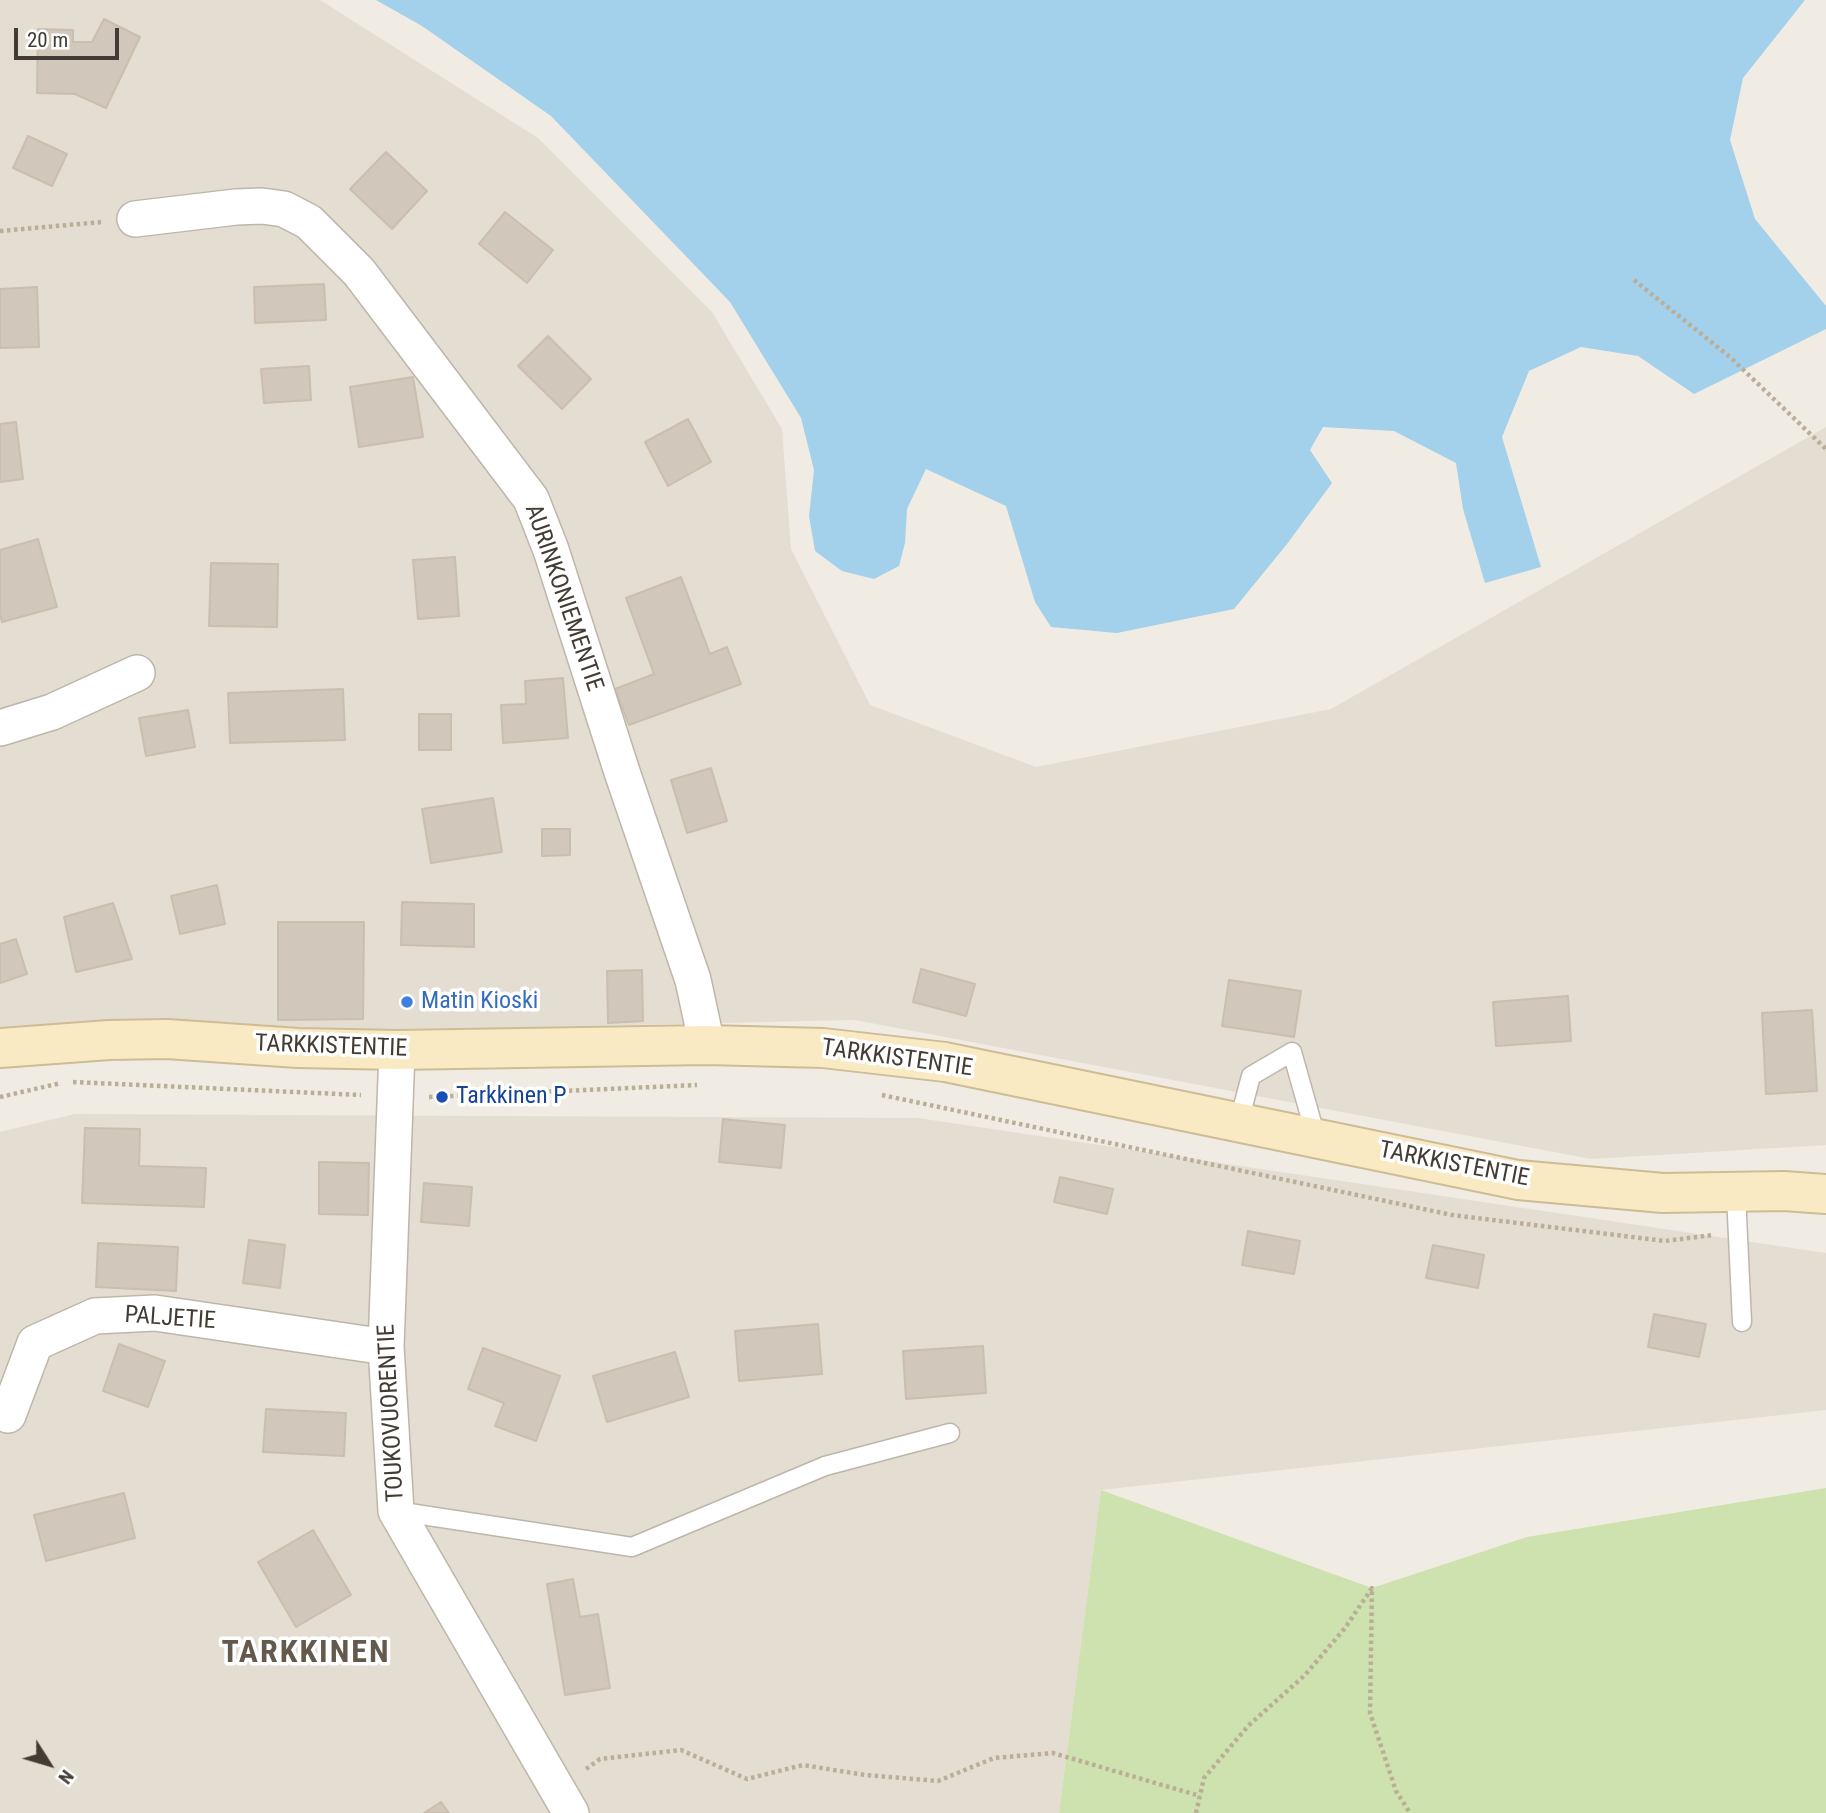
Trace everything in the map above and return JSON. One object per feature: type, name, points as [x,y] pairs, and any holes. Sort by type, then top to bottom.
[{"type":"street","name":"AURINKONIEMENTIE","points":[[135,219],[262,205],[284,209],[309,222],[359,272],[531,499],[551,550],[621,772],[693,979],[707,1045]]},
{"type":"street","points":[[0,728],[52,712],[137,673]]},
{"type":"street","name":"TARKKISTENTIE","points":[[0,1048],[109,1040],[167,1039],[298,1048],[397,1050],[707,1045],[823,1048],[945,1062],[1518,1180],[1663,1193],[1736,1194],[1784,1191],[1826,1194]]},
{"type":"street","name":"TOUKOVUORENTIE","points":[[397,1050],[386,1347],[396,1511],[564,1802]]},
{"type":"street","name":"TARKKISTENTIE","points":[[1784,1191],[1826,1181]]},
{"type":"street","name":"PALJETIE","points":[[8,1415],[35,1343],[95,1316],[155,1313],[386,1347]]},
{"type":"lane","points":[[1239,1121],[1251,1076],[1292,1052],[1316,1137]]},
{"type":"lane","points":[[1736,1194],[1742,1322]]},
{"type":"lane","points":[[396,1511],[632,1547],[825,1466],[950,1433]]},
{"type":"path","points":[[0,231],[135,219]]},
{"type":"path","points":[[1634,280],[1730,357],[1826,449]]},
{"type":"path","points":[[0,1097],[67,1082],[442,1097],[703,1085]]},
{"type":"path","points":[[880,1095],[1452,1215],[1665,1241],[1739,1232]]},
{"type":"path","points":[[1196,1813],[1204,1778],[1248,1726],[1305,1675],[1345,1628],[1372,1588],[1370,1713],[1396,1791],[1410,1813]]},
{"type":"path","points":[[564,1802],[600,1759],[681,1750],[747,1779],[803,1765],[865,1775],[938,1782],[994,1758],[1052,1753],[1200,1796]]},
{"type":"shaded area","points":[[0,0],[320,0],[538,138],[712,312],[782,429],[791,549],[870,705],[1036,767],[1331,709],[1826,427],[1826,1145],[1591,1159],[855,1020],[0,1039]]},
{"type":"shaded area","points":[[75,1114],[918,1118],[1826,1253],[1826,1410],[1101,1490],[1059,1813],[0,1813],[0,1132]]},
{"type":"green space","points":[[1826,1488],[1826,1813],[1059,1813],[1101,1490],[1372,1588],[1527,1537]]},
{"type":"water","points":[[376,0],[1805,0],[1743,78],[1730,140],[1755,219],[1826,306],[1826,329],[1694,394],[1638,356],[1581,347],[1529,371],[1502,437],[1541,567],[1485,583],[1463,509],[1456,463],[1394,431],[1323,427],[1310,450],[1332,483],[1234,609],[1117,633],[1051,627],[1035,602],[1006,506],[926,469],[907,509],[905,543],[899,566],[874,579],[842,571],[815,551],[809,516],[814,470],[801,418],[730,302],[551,116],[422,26]]},
{"type":"building","points":[[104,19],[140,37],[106,108],[75,94],[37,93],[38,29],[73,30],[73,42],[92,42]]},
{"type":"building","points":[[28,136],[67,154],[52,186],[13,168]]},
{"type":"building","points":[[386,152],[427,191],[392,229],[350,189]]},
{"type":"building","points":[[505,212],[553,250],[527,283],[479,244]]},
{"type":"building","points":[[324,284],[326,320],[255,323],[254,287]]},
{"type":"building","points":[[37,287],[39,347],[0,348],[0,289]]},
{"type":"building","points":[[548,336],[591,379],[562,409],[518,366]]},
{"type":"building","points":[[309,366],[311,400],[264,403],[261,369]]},
{"type":"building","points":[[413,377],[423,437],[359,447],[350,387]]},
{"type":"building","points":[[688,419],[711,462],[668,486],[645,442]]},
{"type":"building","points":[[16,422],[23,479],[0,482],[0,424]]},
{"type":"building","points":[[38,539],[57,607],[2,622],[0,550]]},
{"type":"building","points":[[455,557],[459,616],[418,619],[413,560]]},
{"type":"building","points":[[211,563],[278,564],[277,627],[209,626]]},
{"type":"building","points":[[681,577],[710,654],[727,647],[741,684],[629,725],[615,689],[654,674],[626,598]]},
{"type":"building","points":[[563,678],[568,738],[503,743],[501,705],[526,704],[525,681]]},
{"type":"building","points":[[343,689],[345,740],[230,743],[228,693]]},
{"type":"building","points":[[188,710],[195,747],[146,756],[139,718]]},
{"type":"building","points":[[419,714],[451,714],[451,750],[419,750]]},
{"type":"building","points":[[711,768],[727,821],[687,833],[671,780]]},
{"type":"building","points":[[493,798],[502,852],[431,863],[422,809]]},
{"type":"building","points":[[542,829],[570,829],[570,855],[542,856]]},
{"type":"building","points":[[217,885],[225,924],[180,934],[171,896]]},
{"type":"building","points":[[402,902],[474,904],[474,947],[401,945]]},
{"type":"building","points":[[113,903],[132,959],[76,972],[64,917]]},
{"type":"building","points":[[278,922],[364,922],[363,1019],[278,1020]]},
{"type":"building","points":[[16,939],[27,974],[0,983],[0,944]]},
{"type":"building","points":[[921,969],[975,984],[966,1016],[913,1002]]},
{"type":"building","points":[[642,970],[643,1021],[608,1023],[607,971]]},
{"type":"building","points":[[1229,980],[1301,991],[1294,1037],[1222,1026]]},
{"type":"building","points":[[1568,996],[1571,1041],[1496,1046],[1493,1002]]},
{"type":"building","points":[[1812,1010],[1817,1091],[1766,1094],[1762,1013]]},
{"type":"building","points":[[723,1119],[785,1125],[781,1168],[719,1162]]},
{"type":"building","points":[[85,1128],[140,1129],[139,1166],[206,1168],[204,1207],[82,1203]]},
{"type":"building","points":[[319,1162],[369,1163],[368,1215],[319,1214]]},
{"type":"building","points":[[1060,1177],[1113,1189],[1107,1214],[1054,1202]]},
{"type":"building","points":[[424,1183],[472,1187],[469,1226],[421,1222]]},
{"type":"building","points":[[1248,1231],[1300,1241],[1294,1274],[1242,1265]]},
{"type":"building","points":[[249,1240],[285,1245],[280,1288],[243,1283]]},
{"type":"building","points":[[98,1243],[178,1247],[176,1291],[96,1287]]},
{"type":"building","points":[[1433,1245],[1484,1255],[1478,1288],[1426,1278]]},
{"type":"building","points":[[1654,1314],[1706,1324],[1699,1357],[1648,1347]]},
{"type":"building","points":[[818,1324],[822,1374],[739,1381],[735,1331]]},
{"type":"building","points":[[119,1344],[165,1361],[148,1407],[103,1391]]},
{"type":"building","points":[[983,1346],[986,1393],[906,1399],[903,1351]]},
{"type":"building","points":[[483,1348],[560,1376],[536,1441],[495,1426],[504,1403],[468,1389]]},
{"type":"building","points":[[675,1352],[689,1397],[607,1422],[593,1376]]},
{"type":"building","points":[[266,1409],[346,1413],[344,1456],[263,1452]]},
{"type":"building","points":[[124,1493],[135,1538],[46,1561],[34,1515]]},
{"type":"building","points":[[313,1530],[351,1595],[296,1627],[258,1562]]},
{"type":"building","points":[[573,1579],[580,1617],[598,1614],[610,1688],[565,1695],[547,1584]]},
{"type":"building","points":[[441,1802],[449,1813],[424,1813]]},
{"type":"place","name":"Matin Kioski","points":[[407,1002]]},
{"type":"place","name":"Tarkkinen P","points":[[442,1097]]},
{"type":"district","name":"TARKKINEN","points":[[306,1654]]}]
